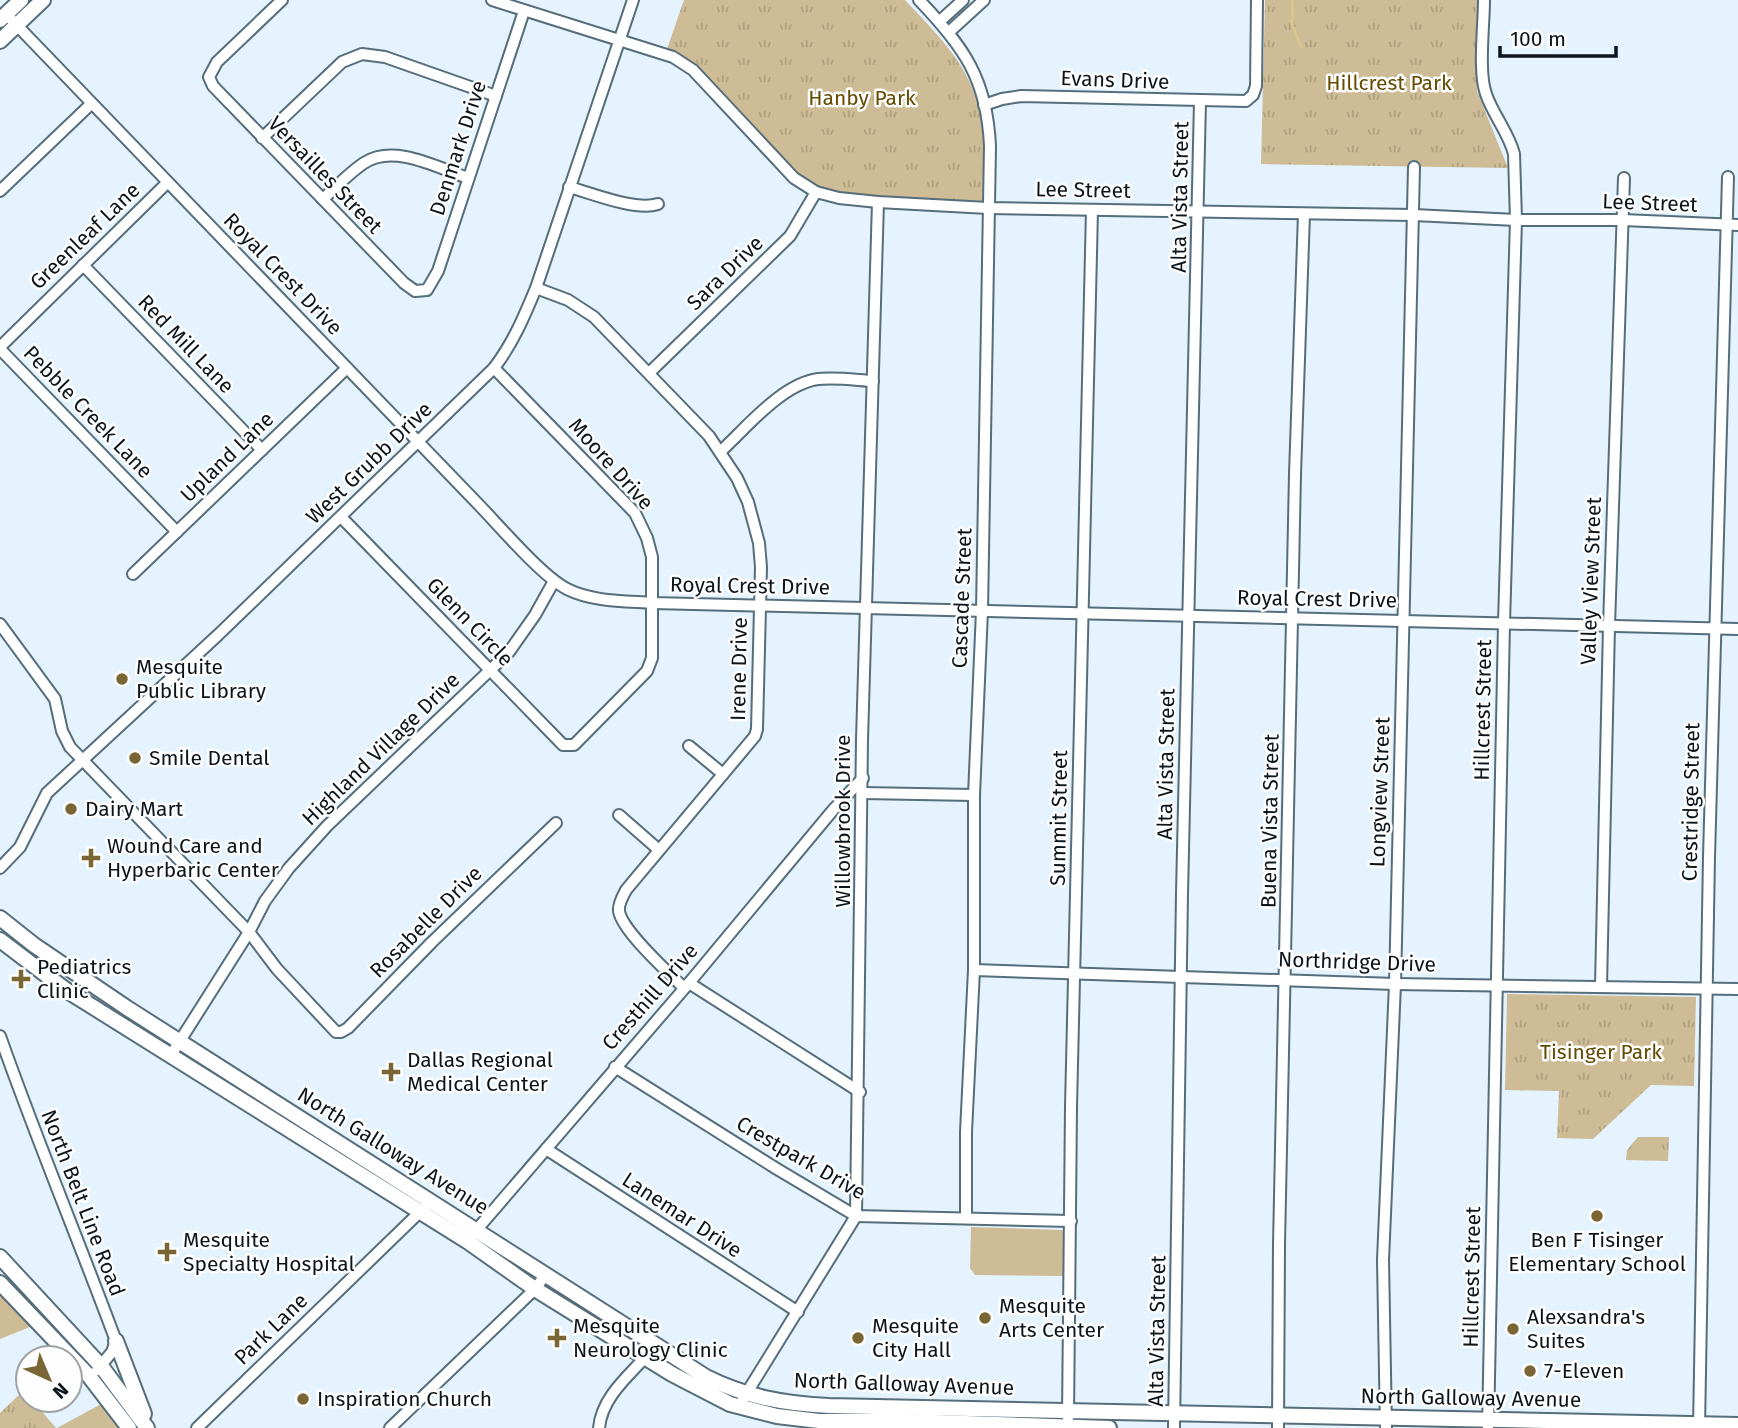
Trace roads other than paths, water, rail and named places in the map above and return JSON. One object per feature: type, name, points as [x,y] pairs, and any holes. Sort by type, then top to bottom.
[{"type":"main road","points":[[0,41],[7,20],[21,0]]},
{"type":"main road","points":[[7,20],[43,0]]},
{"type":"main road","name":"North Galloway Avenue","points":[[0,918],[59,963],[132,1011],[706,1377],[743,1400],[777,1416],[819,1421],[1109,1428]]},
{"type":"main road","name":"North Galloway Avenue","points":[[0,940],[48,978],[467,1241],[536,1289],[645,1358],[702,1391],[743,1400],[812,1405],[1176,1412],[1279,1422],[1383,1425],[1738,1425]]},
{"type":"main road","points":[[48,978],[59,963]]},
{"type":"main road","points":[[92,1006],[102,997],[119,1008],[132,1011]]},
{"type":"main road","points":[[208,1078],[220,1073],[235,1076]]},
{"type":"main road","points":[[382,1188],[392,1175]]},
{"type":"main road","points":[[0,1257],[102,1366],[148,1428]]},
{"type":"main road","points":[[0,1283],[89,1377],[129,1428]]},
{"type":"main road","points":[[116,1341],[148,1428]]},
{"type":"street","name":"Versailles Street","points":[[282,0],[217,61],[209,76],[217,92],[262,138],[410,288],[421,291]]},
{"type":"street","name":"Lee Street","points":[[492,0],[673,57],[692,71],[794,178],[816,192],[839,198],[988,208],[1414,215],[1732,225]]},
{"type":"street","name":"West Grubb Drive","points":[[0,868],[20,847],[47,793],[341,517],[494,368],[507,351],[536,288],[633,0]]},
{"type":"street","name":"Cascade Street","points":[[919,0],[949,32],[973,68],[984,105],[990,146],[982,611],[974,795],[975,970],[966,1132],[966,1218]]},
{"type":"street","points":[[940,21],[963,0]]},
{"type":"street","points":[[949,32],[984,0]]},
{"type":"street","name":"Evans Drive","points":[[984,105],[1021,96],[1246,101],[1253,95],[1256,86],[1257,0]]},
{"type":"street","name":"Hillcrest Street","points":[[1484,0],[1483,83],[1493,110],[1512,145],[1516,220],[1504,623],[1488,1423]]},
{"type":"street","name":"Denmark Drive","points":[[421,291],[428,290],[433,282],[524,11]]},
{"type":"street","name":"Royal Crest Drive","points":[[7,20],[554,581],[569,590],[603,600],[653,603],[1738,629]]},
{"type":"street","points":[[262,138],[342,62],[362,54],[385,57],[496,96]]},
{"type":"street","name":"Alta Vista Street","points":[[1174,1428],[1200,101]]},
{"type":"street","points":[[0,191],[91,104]]},
{"type":"street","points":[[323,199],[366,162],[387,154],[402,156],[468,178]]},
{"type":"street","name":"Longview Street","points":[[1383,1425],[1383,1260],[1395,984],[1414,167]]},
{"type":"street","name":"Crestridge Street","points":[[1699,1426],[1715,628],[1732,225],[1728,177]]},
{"type":"street","name":"Valley View Street","points":[[1601,986],[1609,626],[1624,178]]},
{"type":"street","name":"Greenleaf Lane","points":[[0,348],[167,183]]},
{"type":"street","points":[[569,187],[636,205],[650,207],[658,204]]},
{"type":"street","name":"Sara Drive","points":[[649,373],[790,236],[816,192]]},
{"type":"street","name":"Willowbrook Drive","points":[[743,1400],[856,1216],[860,1092],[862,793],[878,202]]},
{"type":"street","name":"Summit Street","points":[[1068,1427],[1071,1107],[1092,210]]},
{"type":"street","name":"Buena Vista Street","points":[[1279,1422],[1279,1245],[1304,214]]},
{"type":"street","name":"Red Mill Lane","points":[[83,265],[262,450]]},
{"type":"street","name":"Irene Drive","points":[[536,288],[568,300],[594,317],[721,451],[748,502],[759,543],[760,605],[755,736],[625,890],[619,912],[654,959],[687,985]]},
{"type":"street","name":"Pebble Creek Lane","points":[[0,348],[177,532]]},
{"type":"street","name":"Upland Lane","points":[[133,574],[347,368]]},
{"type":"street","name":"Moore Drive","points":[[494,368],[635,513],[648,538],[652,557],[652,658],[647,671],[574,744]]},
{"type":"street","points":[[721,451],[785,393],[798,385],[820,379],[873,381]]},
{"type":"street","name":"Glenn Circle","points":[[341,517],[563,745],[574,744]]},
{"type":"street","name":"Highland Village Drive","points":[[171,1055],[249,932],[265,901],[289,867],[509,652],[535,615],[554,581]]},
{"type":"street","points":[[0,624],[46,684],[55,699],[62,732],[82,760],[249,932]]},
{"type":"street","points":[[689,746],[723,774]]},
{"type":"street","name":"Cresthill Drive","points":[[467,1241],[687,985],[832,810],[863,778]]},
{"type":"street","points":[[862,793],[974,795]]},
{"type":"street","points":[[619,815],[659,850]]},
{"type":"street","name":"Rosabelle Drive","points":[[249,932],[277,969],[322,1018],[336,1032],[341,1032],[556,823]]},
{"type":"street","name":"Northridge Drive","points":[[975,970],[1395,984],[1738,989]]},
{"type":"street","points":[[687,985],[860,1092]]},
{"type":"street","name":"North Belt Line Road","points":[[0,1036],[116,1341]]},
{"type":"street","name":"Crestpark Drive","points":[[615,1067],[856,1216],[1071,1222]]},
{"type":"street","name":"Lanemar Drive","points":[[545,1149],[798,1312]]},
{"type":"street","name":"Park Lane","points":[[197,1428],[432,1200]]},
{"type":"street","points":[[390,1428],[536,1289],[546,1274]]},
{"type":"street","points":[[89,1377],[102,1366],[116,1341]]},
{"type":"street","points":[[599,1428],[602,1412],[612,1393],[657,1345]]},
{"type":"street","points":[[905,1424],[906,1406]]},
{"type":"waterway","points":[[1292,0],[1291,22],[1301,47]]},
{"type":"place","name":"Mesquite Public Library","points":[[122,679]]},
{"type":"place","name":"Smile Dental","points":[[135,758]]},
{"type":"place","name":"Dairy Mart","points":[[71,809]]},
{"type":"place","name":"Wound Care and Hyperbaric Center","points":[[91,858]]},
{"type":"place","name":"Pediatrics Clinic","points":[[21,979]]},
{"type":"place","name":"Dallas Regional Medical Center","points":[[391,1072]]},
{"type":"place","name":"Ben F Tisinger Elementary School","points":[[1597,1216]]},
{"type":"place","name":"Mesquite Specialty Hospital","points":[[167,1252]]},
{"type":"place","name":"Mesquite Arts Center","points":[[985,1318]]},
{"type":"place","name":"Alexsandra's Suites","points":[[1513,1329]]},
{"type":"place","name":"Mesquite Neurology Clinic","points":[[557,1338]]},
{"type":"place","name":"Mesquite City Hall","points":[[858,1338]]},
{"type":"place","name":"7-Eleven","points":[[1530,1371]]},
{"type":"place","name":"Inspiration Church","points":[[303,1399]]},
{"type":"park label","name":"Hillcrest Park","points":[[1389,83]]},
{"type":"park label","name":"Hanby Park","points":[[862,98]]},
{"type":"park label","name":"Tisinger Park","points":[[1601,1052]]}]
